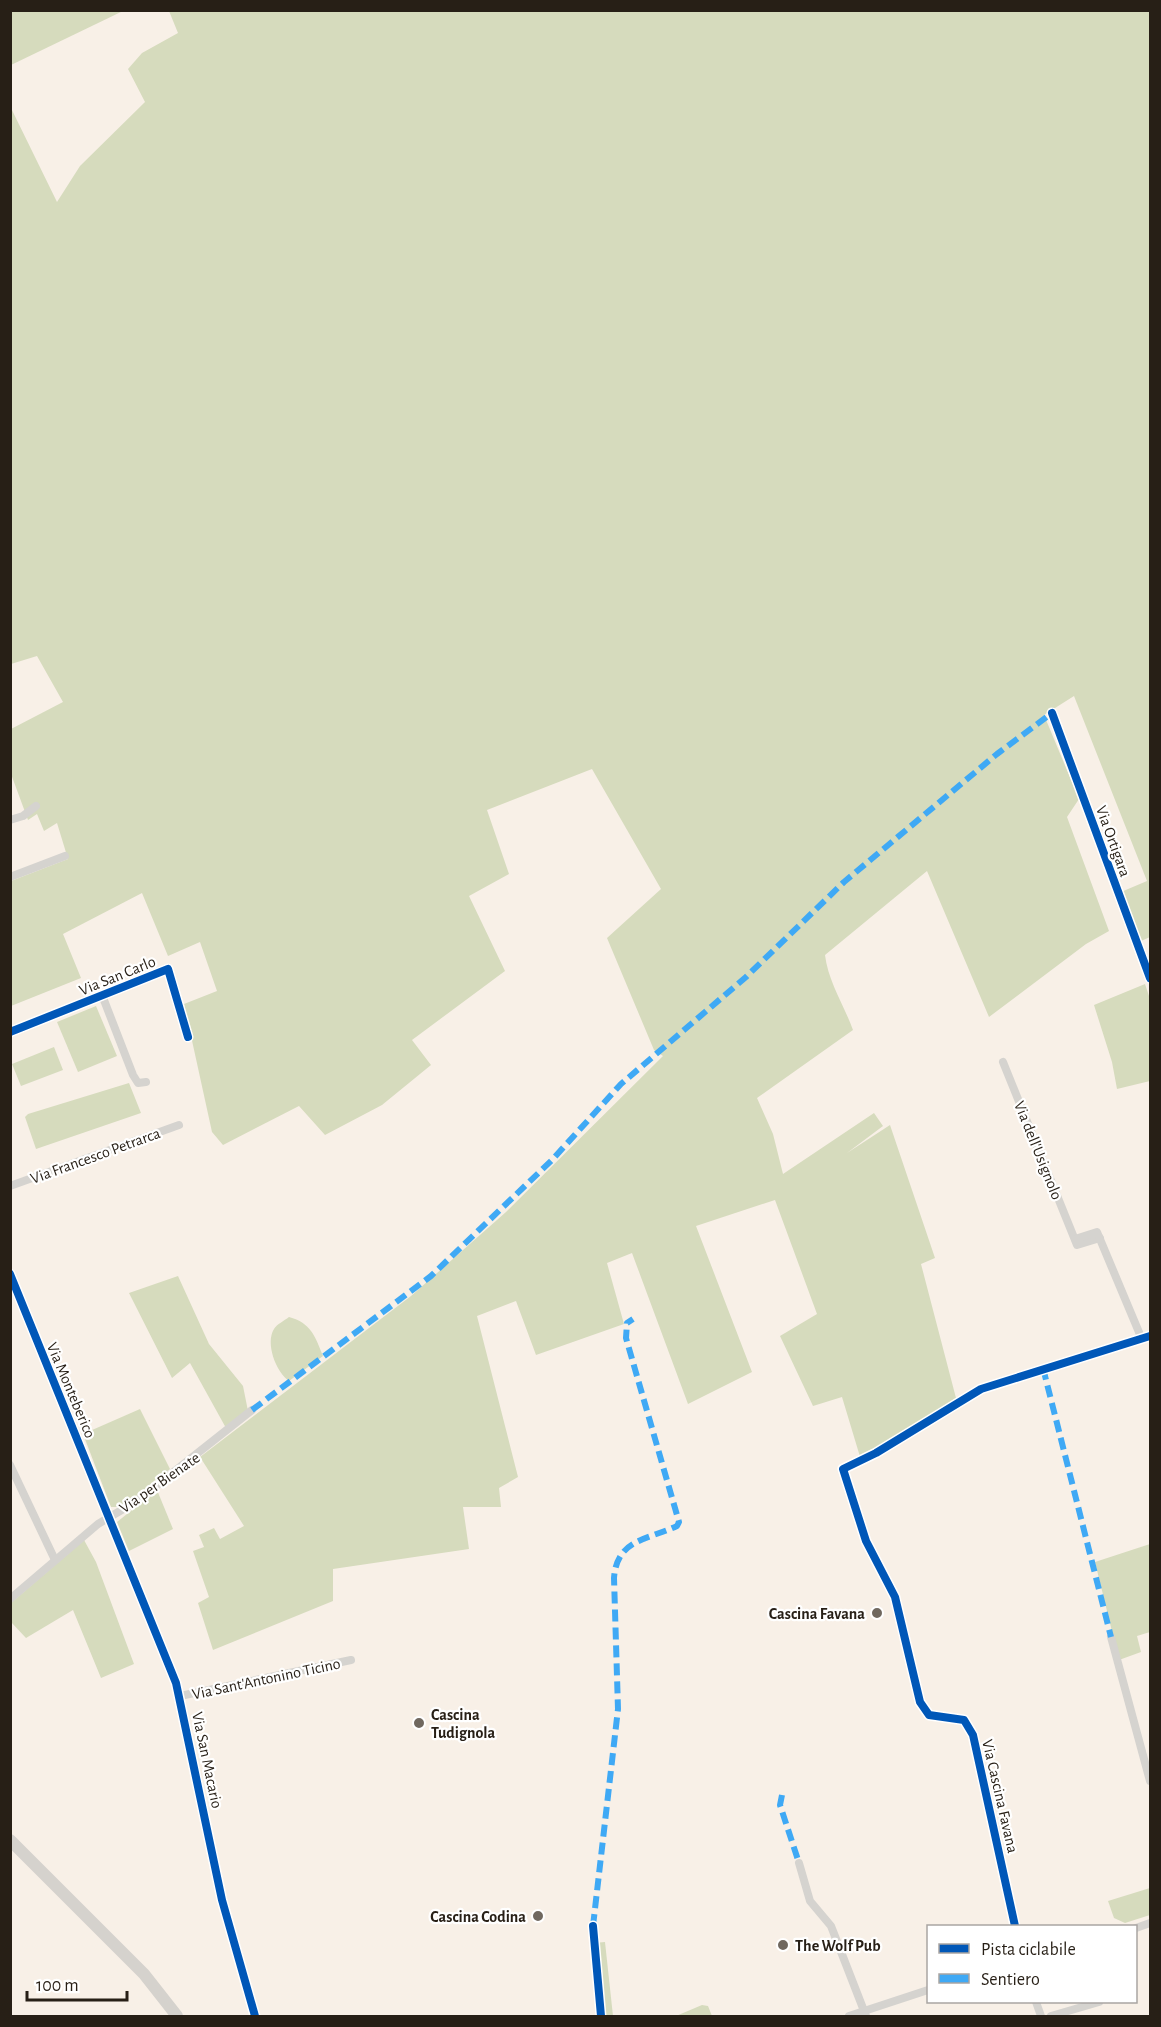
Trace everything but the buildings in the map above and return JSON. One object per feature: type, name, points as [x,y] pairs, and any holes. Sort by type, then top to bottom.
[{"type":"main road","points":[[10,1840],[140,1969],[177,2016]]},
{"type":"street","name":"Via Ortigara","points":[[1052,713],[1150,978]]},
{"type":"street","points":[[10,820],[23,816],[36,806]]},
{"type":"street","points":[[10,877],[65,856]]},
{"type":"street","name":"Via San Carlo","points":[[10,1032],[168,969],[188,1037]]},
{"type":"street","name":"Via San Carlo","points":[[102,995],[135,1080],[138,1083],[146,1082]]},
{"type":"street","name":"Via dell'Usignolo","points":[[1004,1062],[1075,1239],[1078,1245],[1100,1238],[1141,1337]]},
{"type":"street","name":"Via Francesco Petrarca","points":[[10,1185],[179,1125]]},
{"type":"street","name":"Via Monteberico","points":[[10,1274],[13,1289],[110,1516]]},
{"type":"street","points":[[1141,1337],[1150,1336]]},
{"type":"street","name":"Via Cascina Favana","points":[[1015,1925],[973,1735],[964,1720],[928,1715],[920,1702],[895,1597],[866,1541],[843,1469],[876,1453],[981,1389],[1141,1337]]},
{"type":"street","name":"Via per Bienate","points":[[10,1599],[110,1516],[137,1502],[252,1410]]},
{"type":"street","points":[[10,1465],[55,1560]]},
{"type":"street","name":"Via San Macario","points":[[110,1516],[180,1696],[222,1899],[255,2016]]},
{"type":"street","points":[[1111,1637],[1150,1781]]},
{"type":"street","name":"Via Sant'Antonino Ticino","points":[[180,1696],[351,1660]]},
{"type":"street","points":[[799,1863],[810,1900],[831,1926],[865,2014]]},
{"type":"street","points":[[593,1926],[601,2016]]},
{"type":"street","points":[[849,2016],[865,2014],[927,1990]]},
{"type":"street","points":[[1052,2016],[1093,2003]]},
{"type":"green space","points":[[11,10],[123,10],[123,11],[11,65]]},
{"type":"green space","points":[[169,11],[1150,11],[1150,937],[1141,941],[1121,892],[1147,881],[1074,696],[1044,715],[1079,799],[1067,817],[1109,931],[1086,944],[989,1017],[927,871],[825,955],[833,984],[853,1030],[757,1098],[773,1134],[783,1174],[874,1113],[883,1126],[847,1153],[890,1125],[935,1258],[921,1264],[956,1398],[861,1460],[842,1397],[813,1406],[780,1336],[817,1314],[775,1200],[696,1226],[752,1372],[688,1404],[632,1253],[607,1263],[624,1324],[536,1355],[516,1301],[477,1316],[518,1477],[499,1488],[501,1507],[463,1507],[469,1549],[333,1569],[333,1601],[213,1650],[198,1603],[209,1597],[193,1551],[204,1547],[199,1535],[214,1528],[220,1539],[244,1526],[200,1457],[411,1296],[506,1212],[663,1056],[654,1050],[607,938],[661,889],[592,769],[487,810],[509,874],[469,896],[505,971],[412,1040],[431,1065],[382,1105],[325,1135],[299,1106],[223,1145],[212,1132],[184,1004],[217,991],[200,942],[168,956],[142,893],[63,934],[81,978],[11,1006],[11,881],[68,859],[57,823],[44,831],[37,814],[28,820],[11,774],[11,729],[63,702],[37,656],[11,664],[10,106],[57,202],[80,166],[145,102],[128,69],[142,53],[178,33]]},
{"type":"green space","points":[[1145,984],[1150,999],[1150,1081],[1117,1089],[1112,1062],[1094,1005]]},
{"type":"green space","points":[[96,1006],[117,1056],[78,1072],[57,1022]]},
{"type":"green space","points":[[54,1047],[63,1070],[21,1086],[12,1064]]},
{"type":"green space","points":[[129,1083],[141,1113],[36,1149],[25,1117],[28,1114]]},
{"type":"green space","points":[[178,1276],[209,1344],[243,1386],[248,1411],[226,1428],[190,1363],[172,1378],[129,1293]]},
{"type":"green space","points":[[289,1317],[302,1323],[311,1331],[323,1356],[289,1381],[276,1364],[271,1342],[275,1327]]},
{"type":"green space","points":[[140,1409],[170,1469],[122,1507],[111,1507],[83,1434]]},
{"type":"green space","points":[[157,1490],[173,1529],[129,1551],[117,1522]]},
{"type":"green space","points":[[84,1540],[96,1562],[134,1664],[101,1678],[73,1610],[26,1638],[11,1622],[11,1603]]},
{"type":"green space","points":[[1150,1544],[1150,1632],[1137,1636],[1141,1652],[1119,1660],[1095,1562]]},
{"type":"green space","points":[[1150,1888],[1150,1915],[1125,1923],[1114,1918],[1108,1901]]},
{"type":"green space","points":[[605,1942],[613,2016],[601,2016],[594,1943]]},
{"type":"green space","points":[[702,2005],[708,2006],[712,2016],[676,2016]]},
{"type":"marked path","points":[[252,1410],[431,1276],[552,1160],[621,1084],[746,977],[844,882],[997,754],[1052,713]]},
{"type":"marked path","points":[[593,1926],[618,1709],[614,1578],[616,1565],[627,1548],[645,1538],[677,1526],[679,1522],[626,1338],[627,1323],[633,1319]]},
{"type":"marked path","points":[[1043,1368],[1111,1637]]},
{"type":"marked path","points":[[782,1795],[780,1805],[799,1863]]},
{"type":"cycle path","points":[[1052,713],[1150,978]]},
{"type":"cycle path","points":[[10,1032],[168,969],[188,1037]]},
{"type":"cycle path","points":[[10,1274],[176,1683],[222,1900],[255,2016]]},
{"type":"cycle path","points":[[1015,1925],[973,1735],[964,1720],[929,1715],[920,1702],[895,1597],[866,1541],[843,1469],[876,1453],[981,1389],[1150,1336]]},
{"type":"cycle path","points":[[593,1926],[601,2016]]},
{"type":"place","name":"Cascina Favana","points":[[877,1613]]},
{"type":"place","name":"Cascina Tudignola","points":[[419,1723]]},
{"type":"place","name":"Cascina Codina","points":[[538,1916]]},
{"type":"place","name":"The Wolf Pub","points":[[783,1945]]}]
